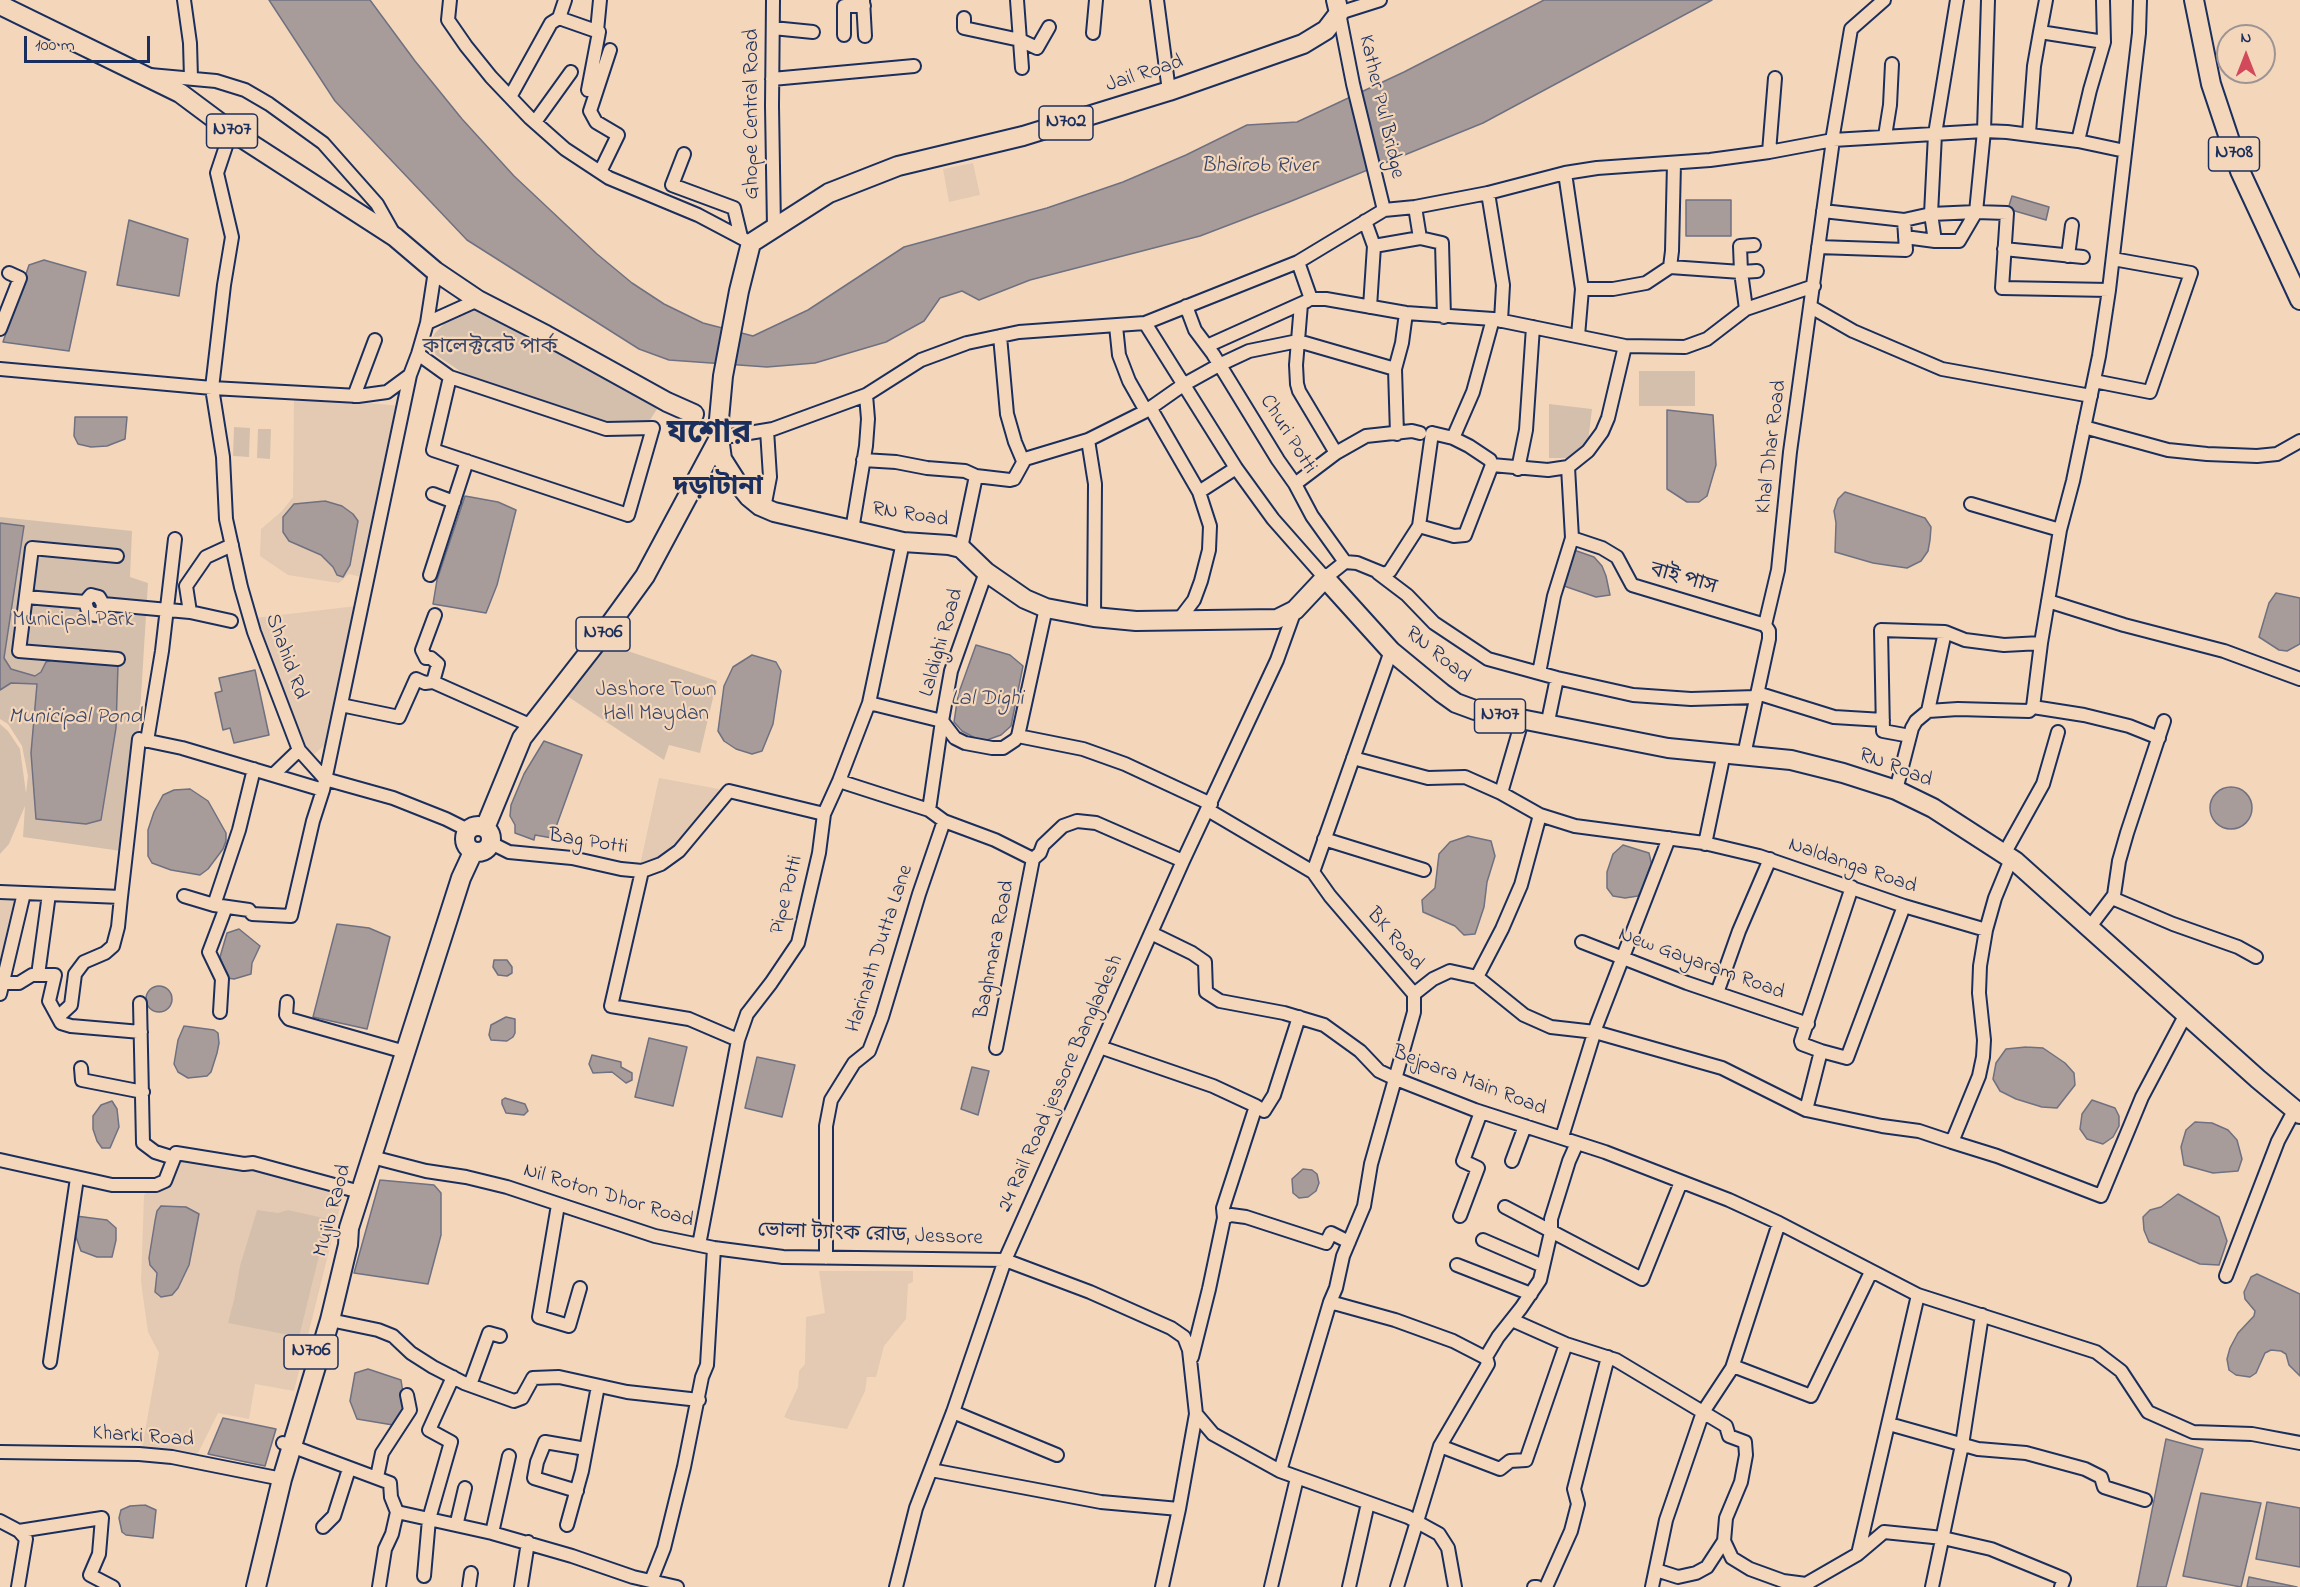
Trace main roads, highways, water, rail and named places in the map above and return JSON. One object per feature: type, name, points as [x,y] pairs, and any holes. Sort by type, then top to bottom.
[{"type":"highway","name":"N708","points":[[2194,0],[2211,84],[2240,171],[2300,300]]},
{"type":"highway","name":"N707","points":[[0,5],[180,93],[231,131],[395,237],[442,276],[478,300],[666,402],[694,414]]},
{"type":"highway","name":"Jail Road","points":[[719,434],[723,376],[746,240],[774,228],[829,193],[898,166],[1023,136],[1169,91],[1303,44],[1326,30],[1338,7]]},
{"type":"highway","name":"N707","points":[[442,276],[516,310],[642,377],[668,392],[719,434]]},
{"type":"highway","name":"RN Road","points":[[719,434],[722,459],[749,497],[764,508],[903,542],[949,544],[961,548],[986,572],[1025,599],[1046,608],[1095,617],[1136,621],[1277,619],[1295,610],[1325,578],[1391,651],[1456,703],[1522,721],[1668,748],[1791,760],[1896,790],[1933,808],[2007,856],[2297,1112]]},
{"type":"highway","name":"Mujib Raod","points":[[316,1351],[330,1320],[348,1245],[349,1228],[360,1192],[461,878],[473,852],[465,842],[481,834],[519,743],[645,576],[719,434]]},
{"type":"highway","name":"N706","points":[[248,1587],[257,1574],[277,1478],[316,1351],[341,1242],[349,1228]]},
{"type":"water","name":"Bhairob River","points":[[269,0],[370,0],[462,119],[514,176],[597,254],[632,283],[664,304],[703,323],[753,336],[808,310],[904,247],[1047,208],[1123,182],[1247,125],[1297,122],[1404,72],[1544,0],[1712,0],[1483,123],[1289,202],[1200,236],[1030,280],[979,300],[962,291],[940,298],[924,321],[886,342],[815,363],[767,367],[669,360],[639,349],[467,240],[335,101]]},
{"type":"water","points":[[2012,196],[2049,207],[2046,220],[2008,209]]},
{"type":"water","points":[[1686,200],[1731,200],[1731,236],[1686,236]]},
{"type":"water","points":[[129,220],[188,239],[179,296],[117,285]]},
{"type":"water","points":[[44,260],[86,272],[69,351],[3,342],[29,265]]},
{"type":"water","points":[[1667,410],[1713,415],[1716,465],[1707,496],[1699,502],[1687,502],[1667,489]]},
{"type":"water","points":[[75,417],[127,417],[125,439],[107,446],[91,447],[78,444],[74,436]]},
{"type":"water","points":[[1845,492],[1925,518],[1931,527],[1930,540],[1928,551],[1921,561],[1907,568],[1873,563],[1835,552],[1834,511],[1838,499]]},
{"type":"water","points":[[465,496],[498,502],[516,510],[497,585],[486,613],[433,604],[437,580]]},
{"type":"water","points":[[325,501],[342,506],[358,521],[350,565],[343,577],[337,575],[333,567],[321,555],[289,541],[283,532],[283,517],[294,504]]},
{"type":"water","name":"Municipal Pond","points":[[0,523],[24,526],[4,658],[11,669],[35,676],[41,672],[46,662],[61,657],[118,665],[116,728],[101,820],[86,824],[36,819],[31,753],[37,684],[11,683],[0,690]]},
{"type":"water","points":[[1571,549],[1594,557],[1602,566],[1610,595],[1596,597],[1564,586],[1564,573]]},
{"type":"water","points":[[2276,593],[2300,598],[2300,644],[2287,651],[2279,650],[2259,637],[2269,603]]},
{"type":"water","name":"Lal Dighi","points":[[976,645],[1010,655],[1023,666],[1011,726],[1001,735],[987,740],[979,740],[962,731],[954,722],[958,695]]},
{"type":"water","points":[[752,655],[776,662],[781,671],[773,724],[762,751],[752,754],[736,749],[724,741],[718,731],[724,686],[733,667]]},
{"type":"water","points":[[255,670],[269,735],[234,743],[230,728],[223,730],[215,693],[222,691],[219,678]]},
{"type":"water","points":[[544,741],[582,755],[552,838],[535,835],[534,840],[515,833],[515,825],[510,816],[511,805],[524,774]]},
{"type":"water","points":[[2231,787],[2246,793],[2252,808],[2246,823],[2231,829],[2216,823],[2210,808],[2216,793]]},
{"type":"water","points":[[190,789],[208,801],[226,833],[223,849],[208,869],[200,875],[171,870],[152,863],[148,856],[148,830],[163,795],[174,790]]},
{"type":"water","points":[[1468,836],[1491,841],[1495,856],[1487,882],[1484,907],[1475,934],[1464,935],[1455,926],[1423,912],[1422,900],[1435,888],[1439,854],[1450,842]]},
{"type":"water","points":[[1623,845],[1649,853],[1652,866],[1646,885],[1638,896],[1625,898],[1613,896],[1607,888],[1607,872],[1613,854]]},
{"type":"water","points":[[337,924],[369,928],[390,937],[367,1029],[313,1017]]},
{"type":"water","points":[[239,929],[260,946],[252,963],[251,974],[234,979],[227,978],[220,957],[227,933]]},
{"type":"water","points":[[494,960],[507,960],[512,967],[512,973],[507,976],[498,975],[493,967]]},
{"type":"water","points":[[159,986],[168,990],[172,999],[168,1008],[159,1012],[150,1008],[146,999],[150,990]]},
{"type":"water","points":[[506,1017],[515,1019],[513,1037],[507,1041],[491,1040],[489,1035],[491,1025]]},
{"type":"water","points":[[184,1026],[214,1030],[218,1033],[217,1053],[211,1072],[207,1076],[188,1078],[178,1072],[174,1064],[178,1040]]},
{"type":"water","points":[[649,1038],[687,1047],[673,1106],[635,1097]]},
{"type":"water","points":[[2043,1048],[2065,1063],[2074,1073],[2075,1085],[2057,1108],[2042,1107],[2016,1099],[2000,1091],[1993,1079],[1996,1063],[2006,1049]]},
{"type":"water","points":[[592,1055],[621,1062],[621,1067],[632,1073],[632,1080],[626,1083],[612,1072],[593,1073],[589,1064]]},
{"type":"water","points":[[757,1057],[795,1065],[782,1117],[745,1108]]},
{"type":"water","points":[[972,1067],[989,1071],[978,1115],[961,1109]]},
{"type":"water","points":[[505,1098],[525,1104],[528,1111],[524,1115],[506,1113],[502,1104]]},
{"type":"water","points":[[2092,1100],[2115,1108],[2119,1116],[2119,1126],[2113,1137],[2103,1144],[2087,1139],[2080,1129],[2082,1114]]},
{"type":"water","points":[[112,1101],[117,1109],[119,1127],[110,1148],[102,1148],[93,1129],[93,1116],[101,1105]]},
{"type":"water","points":[[2195,1122],[2212,1123],[2228,1130],[2237,1140],[2242,1159],[2238,1171],[2213,1173],[2184,1165],[2181,1147],[2186,1130]]},
{"type":"water","points":[[1303,1169],[1312,1170],[1317,1174],[1319,1183],[1316,1191],[1308,1197],[1299,1198],[1293,1193],[1292,1179]]},
{"type":"water","points":[[380,1180],[434,1185],[441,1193],[441,1235],[428,1284],[354,1273]]},
{"type":"water","points":[[2178,1194],[2219,1217],[2227,1241],[2219,1265],[2200,1264],[2149,1242],[2144,1230],[2143,1217],[2150,1210],[2161,1207]]},
{"type":"water","points":[[161,1206],[186,1207],[199,1214],[189,1265],[172,1295],[161,1297],[155,1292],[157,1273],[150,1265],[149,1258],[157,1211]]},
{"type":"water","points":[[76,1216],[107,1220],[116,1228],[112,1257],[97,1257],[81,1251],[76,1237]]},
{"type":"water","points":[[2257,1274],[2300,1294],[2300,1376],[2289,1365],[2286,1354],[2271,1350],[2265,1353],[2256,1373],[2250,1377],[2236,1375],[2229,1370],[2227,1359],[2230,1348],[2238,1333],[2254,1316],[2255,1311],[2245,1299],[2244,1292],[2251,1277]]},
{"type":"water","points":[[368,1369],[401,1380],[405,1406],[393,1425],[357,1419],[350,1401],[355,1373]]},
{"type":"water","points":[[223,1418],[276,1429],[265,1466],[208,1454]]},
{"type":"water","points":[[2166,1439],[2203,1449],[2166,1587],[2137,1587]]},
{"type":"water","points":[[2201,1493],[2261,1503],[2241,1587],[2183,1576]]},
{"type":"water","points":[[2267,1502],[2300,1508],[2300,1567],[2256,1559]]},
{"type":"water","points":[[145,1505],[156,1510],[153,1538],[126,1535],[122,1532],[119,1518],[121,1510],[130,1506]]},
{"type":"water","points":[[2249,1577],[2297,1587],[2247,1587]]},
{"type":"district","name":"যশোর","points":[[709,437]]},
{"type":"district","name":"দড়াটানা","points":[[718,490]]},
{"type":"park label","name":"কালেক্টরেট পার্ক","points":[[490,349]]},
{"type":"park label","name":"Municipal Park","points":[[73,622]]},
{"type":"park label","name":"Jashore Town Hall Maydan","points":[[656,704]]}]
